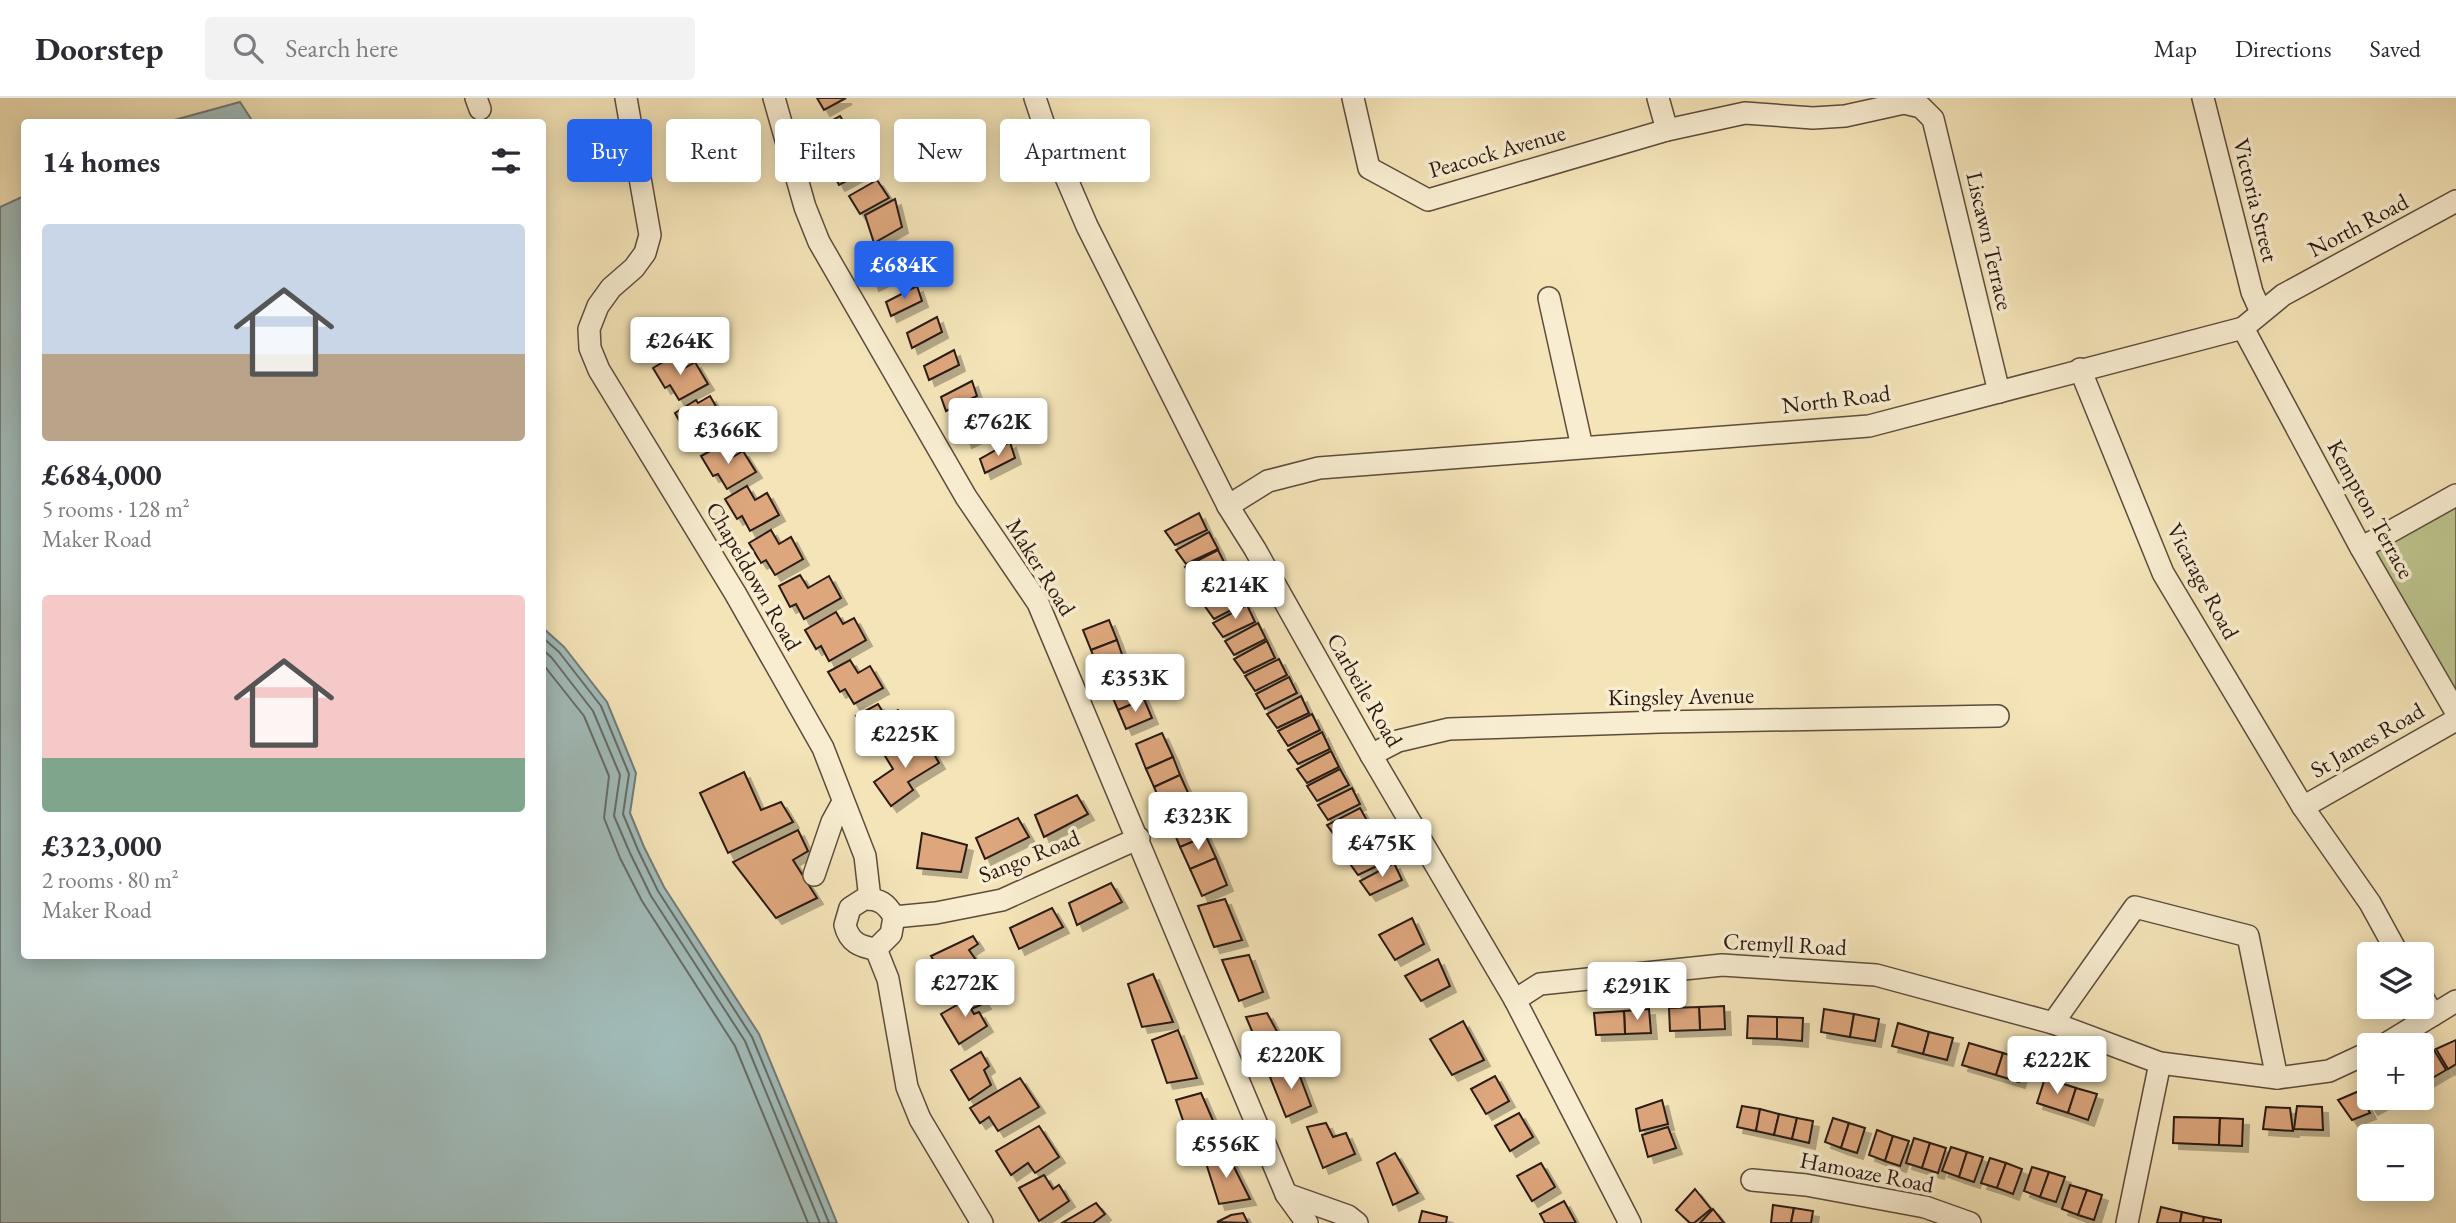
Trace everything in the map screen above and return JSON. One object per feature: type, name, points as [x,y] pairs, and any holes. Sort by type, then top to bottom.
[{"type":"street","name":"Chapeldown Road","points":[[626,98],[650,235],[645,253],[634,268],[611,288],[598,306],[590,329],[590,348],[599,370],[734,593],[823,748],[865,856],[870,898]]},
{"type":"street","name":"Maker Road","points":[[774,98],[805,207],[819,242],[966,497],[1038,603],[1139,838],[1286,1194],[1307,1223]]},
{"type":"street","name":"Carbeile Road","points":[[1035,98],[1046,131],[1087,226],[1228,506],[1515,1000],[1630,1223]]},
{"type":"street","name":"Peacock Avenue","points":[[1353,98],[1369,168],[1428,200],[1667,130],[1745,113],[1813,118],[1846,116],[1904,103],[1920,107]]},
{"type":"street","points":[[1658,98],[1667,130]]},
{"type":"street","name":"Victoria Street","points":[[2203,98],[2252,292],[2261,312]]},
{"type":"street","name":"Liscawn Terrace","points":[[1920,107],[1933,119],[1999,392]]},
{"type":"street","name":"North Road","points":[[1228,506],[1268,481],[1319,468],[1869,426],[2243,328],[2283,295],[2456,201]]},
{"type":"street","points":[[1549,298],[1582,447]]},
{"type":"street","name":"Kempton Terrace","points":[[2243,328],[2361,548],[2456,712]]},
{"type":"street","name":"Vicarage Road","points":[[2080,369],[2163,573],[2303,807],[2370,903],[2391,942]]},
{"type":"street","points":[[2361,548],[2456,495]]},
{"type":"street","name":"Kingsley Avenue","points":[[1371,755],[1398,741],[1449,729],[1998,716]]},
{"type":"street","name":"St James Road","points":[[2303,807],[2456,720]]},
{"type":"street","points":[[814,875],[832,822],[844,802]]},
{"type":"street","name":"Sango Road","points":[[894,918],[1002,900],[1139,838]]},
{"type":"street","points":[[870,898],[884,904],[894,918],[891,934],[876,949],[860,946],[847,934],[845,925],[850,908],[856,902],[870,898]]},
{"type":"street","points":[[2053,1023],[2135,907],[2248,936],[2277,1078]]},
{"type":"street","points":[[876,949],[888,979],[907,1087],[920,1119],[982,1223]]},
{"type":"street","name":"Cremyll Road","points":[[1515,1000],[1540,984],[1722,965],[1876,975],[2053,1023],[2160,1063],[2277,1078],[2329,1071],[2357,1058]]},
{"type":"street","points":[[2434,1014],[2456,1001]]},
{"type":"street","points":[[2404,1033],[2426,1019]]},
{"type":"street","points":[[2127,1223],[2160,1063]]},
{"type":"street","name":"Hamoaze Road","points":[[1752,1180],[1806,1185],[1925,1207],[1970,1223]]},
{"type":"street","points":[[1286,1194],[1348,1216],[1357,1223]]},
{"type":"green space","points":[[2456,499],[2456,704],[2366,549]]},
{"type":"water","points":[[240,102],[251,119],[178,119]]},
{"type":"water","points":[[21,197],[21,959],[546,959],[546,631],[564,647],[607,702],[636,773],[630,813],[644,847],[664,887],[759,1034],[837,1223],[0,1223],[0,207]]},
{"type":"building","points":[[817,98],[846,98],[824,110]]},
{"type":"building","points":[[878,182],[889,198],[860,214],[849,196]]},
{"type":"building","points":[[895,199],[902,227],[874,243],[865,215]]},
{"type":"building","points":[[898,254],[903,270],[873,285],[868,271]]},
{"type":"building","points":[[917,286],[922,301],[891,316],[886,302]]},
{"type":"building","points":[[937,317],[942,332],[912,348],[907,333]]},
{"type":"building","points":[[954,350],[959,365],[929,380],[924,366]]},
{"type":"building","points":[[675,355],[683,369],[695,362],[708,384],[679,400],[670,385],[665,388],[653,368]]},
{"type":"building","points":[[972,381],[977,396],[946,411],[941,397]]},
{"type":"building","points":[[710,396],[729,429],[700,445],[692,430],[686,433],[675,413],[696,400],[698,403]]},
{"type":"building","points":[[991,412],[996,427],[966,442],[961,428]]},
{"type":"building","points":[[1010,442],[1015,458],[985,473],[980,459]]},
{"type":"building","points":[[723,444],[731,458],[743,451],[756,472],[727,489],[718,474],[713,476],[701,456]]},
{"type":"building","points":[[747,486],[755,500],[767,493],[779,515],[750,531],[742,516],[737,519],[725,499]]},
{"type":"building","points":[[1199,513],[1207,530],[1175,545],[1165,531]]},
{"type":"building","points":[[771,530],[779,544],[791,537],[803,559],[775,575],[766,560],[761,563],[749,543]]},
{"type":"building","points":[[1209,532],[1218,549],[1186,564],[1176,550]]},
{"type":"building","points":[[1218,550],[1226,566],[1195,582],[1185,567]]},
{"type":"building","points":[[1228,568],[1236,584],[1204,600],[1194,585]]},
{"type":"building","points":[[800,575],[808,588],[829,576],[841,598],[804,619],[796,604],[790,607],[779,586]]},
{"type":"building","points":[[1237,587],[1245,603],[1214,619],[1204,605]]},
{"type":"building","points":[[1247,605],[1255,622],[1223,637],[1213,623]]},
{"type":"building","points":[[836,612],[843,624],[854,618],[866,640],[829,661],[821,646],[816,649],[805,630]]},
{"type":"building","points":[[1109,620],[1117,640],[1091,650],[1083,630]]},
{"type":"building","points":[[1258,623],[1266,639],[1234,655],[1225,641]]},
{"type":"building","points":[[1117,640],[1125,663],[1100,673],[1091,650]]},
{"type":"building","points":[[1267,641],[1275,658],[1244,673],[1234,659]]},
{"type":"building","points":[[1279,659],[1287,675],[1255,691],[1245,676]]},
{"type":"building","points":[[850,660],[858,673],[870,666],[883,688],[854,704],[845,689],[840,692],[828,672]]},
{"type":"building","points":[[1133,673],[1144,699],[1118,710],[1107,684]]},
{"type":"building","points":[[1289,677],[1297,693],[1265,709],[1256,694]]},
{"type":"building","points":[[1301,696],[1309,713],[1277,728],[1267,714]]},
{"type":"building","points":[[1144,699],[1152,718],[1126,729],[1118,710]]},
{"type":"building","points":[[878,704],[886,717],[898,710],[911,732],[882,748],[873,733],[868,736],[856,716]]},
{"type":"building","points":[[1312,714],[1320,730],[1288,746],[1278,731]]},
{"type":"building","points":[[1322,732],[1330,749],[1298,764],[1288,750]]},
{"type":"building","points":[[1162,733],[1173,757],[1146,769],[1136,744]]},
{"type":"building","points":[[926,740],[939,763],[908,782],[913,790],[891,806],[874,782],[893,769],[885,756],[904,742],[909,746]]},
{"type":"building","points":[[1331,751],[1339,767],[1307,783],[1297,769]]},
{"type":"building","points":[[1173,757],[1180,775],[1154,787],[1146,769]]},
{"type":"building","points":[[1340,769],[1349,785],[1317,801],[1307,786]]},
{"type":"building","points":[[744,772],[761,810],[781,802],[793,822],[728,853],[700,793]]},
{"type":"building","points":[[1180,775],[1190,797],[1163,808],[1154,787]]},
{"type":"building","points":[[1352,788],[1360,804],[1328,820],[1318,805]]},
{"type":"building","points":[[1077,795],[1088,814],[1044,837],[1035,815]]},
{"type":"building","points":[[1190,797],[1199,819],[1173,830],[1163,808]]},
{"type":"building","points":[[1360,808],[1369,824],[1337,839],[1327,825]]},
{"type":"building","points":[[1018,818],[1029,837],[985,859],[976,838]]},
{"type":"building","points":[[1199,819],[1206,836],[1180,847],[1173,830]]},
{"type":"building","points":[[1370,825],[1379,841],[1347,856],[1337,842]]},
{"type":"building","points":[[798,830],[808,851],[793,860],[817,898],[776,918],[733,862]]},
{"type":"building","points":[[922,833],[967,845],[961,872],[917,868]]},
{"type":"building","points":[[1206,836],[1216,858],[1190,869],[1180,847]]},
{"type":"building","points":[[1382,843],[1390,860],[1358,875],[1348,861]]},
{"type":"building","points":[[1216,858],[1227,885],[1202,896],[1190,869]]},
{"type":"building","points":[[1394,863],[1402,880],[1370,895],[1360,881]]},
{"type":"building","points":[[1111,883],[1122,902],[1077,925],[1069,903]]},
{"type":"building","points":[[1225,899],[1242,940],[1214,947],[1198,906]]},
{"type":"building","points":[[1052,908],[1063,927],[1019,949],[1010,928]]},
{"type":"building","points":[[1412,918],[1424,944],[1395,960],[1379,935]]},
{"type":"building","points":[[973,936],[978,944],[969,950],[988,977],[955,998],[931,956]]},
{"type":"building","points":[[1249,955],[1263,992],[1239,1001],[1222,960]]},
{"type":"building","points":[[1438,959],[1450,986],[1421,1001],[1405,976]]},
{"type":"building","points":[[1153,974],[1173,1022],[1142,1027],[1128,984]]},
{"type":"building","points":[[978,993],[985,1003],[971,1009],[974,1014],[979,1012],[987,1026],[959,1044],[941,1014]]},
{"type":"building","points":[[1724,1006],[1725,1029],[1700,1030],[1699,1007]]},
{"type":"building","points":[[1699,1007],[1700,1030],[1670,1031],[1669,1008]]},
{"type":"building","points":[[1649,1009],[1651,1033],[1625,1034],[1624,1011]]},
{"type":"building","points":[[1824,1009],[1854,1014],[1850,1037],[1821,1032]]},
{"type":"building","points":[[1624,1011],[1625,1034],[1596,1035],[1594,1013]]},
{"type":"building","points":[[1267,1013],[1287,1050],[1263,1057],[1246,1017]]},
{"type":"building","points":[[1854,1014],[1879,1019],[1875,1041],[1850,1037]]},
{"type":"building","points":[[1748,1016],[1777,1017],[1777,1039],[1747,1038]]},
{"type":"building","points":[[1777,1017],[1803,1018],[1802,1041],[1777,1039]]},
{"type":"building","points":[[1463,1021],[1484,1060],[1452,1075],[1430,1039]]},
{"type":"building","points":[[1898,1023],[1929,1032],[1923,1054],[1892,1046]]},
{"type":"building","points":[[1178,1030],[1197,1078],[1167,1083],[1152,1040]]},
{"type":"building","points":[[1929,1032],[1953,1038],[1947,1060],[1923,1054]]},
{"type":"building","points":[[2456,1040],[2456,1064],[2448,1069],[2436,1049]]},
{"type":"building","points":[[1969,1043],[2003,1053],[1996,1075],[1962,1065]]},
{"type":"building","points":[[2434,1050],[2446,1070],[2434,1077]]},
{"type":"building","points":[[981,1052],[989,1066],[984,1070],[991,1085],[969,1100],[951,1070]]},
{"type":"building","points":[[2003,1053],[2025,1060],[2019,1082],[1996,1075]]},
{"type":"building","points":[[1296,1066],[1311,1106],[1286,1117],[1270,1077]]},
{"type":"building","points":[[1495,1076],[1509,1101],[1486,1114],[1471,1089]]},
{"type":"building","points":[[1020,1078],[1039,1107],[998,1131],[989,1117],[980,1123],[970,1108]]},
{"type":"building","points":[[2045,1078],[2076,1088],[2068,1113],[2037,1103]]},
{"type":"building","points":[[2076,1088],[2097,1094],[2088,1120],[2068,1113]]},
{"type":"building","points":[[2357,1092],[2357,1110],[2368,1110],[2370,1113],[2352,1120],[2338,1100]]},
{"type":"building","points":[[1201,1093],[1221,1139],[1191,1144],[1176,1100]]},
{"type":"building","points":[[1662,1100],[1668,1124],[1640,1131],[1636,1109]]},
{"type":"building","points":[[1742,1106],[1760,1109],[1756,1131],[1737,1127]]},
{"type":"building","points":[[2297,1106],[2322,1107],[2323,1130],[2294,1129]]},
{"type":"building","points":[[2266,1107],[2290,1108],[2293,1131],[2263,1129]]},
{"type":"building","points":[[1760,1109],[1779,1114],[1774,1135],[1756,1131]]},
{"type":"building","points":[[1519,1113],[1533,1137],[1510,1151],[1495,1126]]},
{"type":"building","points":[[1779,1114],[1797,1118],[1792,1139],[1774,1135]]},
{"type":"building","points":[[2174,1117],[2220,1118],[2219,1145],[2173,1143]]},
{"type":"building","points":[[1797,1118],[1813,1121],[1809,1143],[1792,1139]]},
{"type":"building","points":[[1833,1118],[1849,1123],[1841,1148],[1825,1142]]},
{"type":"building","points":[[2220,1118],[2243,1119],[2242,1146],[2219,1145]]},
{"type":"building","points":[[1326,1123],[1333,1137],[1346,1133],[1355,1154],[1323,1168],[1307,1127]]},
{"type":"building","points":[[1849,1123],[1865,1128],[1857,1153],[1841,1148]]},
{"type":"building","points":[[1039,1126],[1059,1157],[1035,1173],[1028,1163],[1011,1175],[996,1151]]},
{"type":"building","points":[[1668,1127],[1676,1148],[1648,1157],[1642,1135]]},
{"type":"building","points":[[1877,1130],[1893,1136],[1885,1161],[1869,1155]]},
{"type":"building","points":[[1893,1136],[1909,1141],[1900,1166],[1885,1161]]},
{"type":"building","points":[[1914,1138],[1930,1143],[1922,1168],[1906,1163]]},
{"type":"building","points":[[1930,1143],[1946,1148],[1938,1173],[1922,1168]]},
{"type":"building","points":[[1951,1147],[1967,1152],[1959,1177],[1942,1171]]},
{"type":"building","points":[[1967,1152],[1983,1157],[1974,1182],[1959,1177]]},
{"type":"building","points":[[1227,1153],[1250,1199],[1219,1204],[1205,1160]]},
{"type":"building","points":[[1395,1153],[1418,1193],[1393,1205],[1377,1163]]},
{"type":"building","points":[[1990,1158],[2006,1163],[1997,1188],[1981,1183]]},
{"type":"building","points":[[1541,1163],[1555,1187],[1532,1201],[1517,1176]]},
{"type":"building","points":[[2006,1163],[2022,1169],[2013,1194],[1997,1188]]},
{"type":"building","points":[[2032,1167],[2049,1172],[2040,1197],[2024,1191]]},
{"type":"building","points":[[2049,1172],[2065,1177],[2056,1202],[2040,1197]]},
{"type":"building","points":[[1044,1175],[1053,1189],[1059,1185],[1069,1201],[1039,1221],[1019,1188]]},
{"type":"building","points":[[2070,1185],[2087,1190],[2078,1215],[2062,1209]]},
{"type":"building","points":[[1695,1189],[1711,1209],[1694,1223],[1690,1223],[1676,1210]]},
{"type":"building","points":[[2087,1190],[2102,1195],[2094,1220],[2078,1215]]},
{"type":"building","points":[[1564,1201],[1576,1223],[1545,1223],[1540,1214]]},
{"type":"building","points":[[1096,1203],[1105,1214],[1093,1223],[1062,1223]]},
{"type":"building","points":[[1773,1205],[1794,1208],[1791,1223],[1771,1223]]},
{"type":"building","points":[[2161,1207],[2182,1212],[2180,1223],[2157,1223]]},
{"type":"building","points":[[1794,1208],[1813,1211],[1811,1223],[1791,1223]]},
{"type":"building","points":[[1713,1209],[1724,1223],[1700,1223]]},
{"type":"building","points":[[1422,1211],[1447,1217],[1446,1223],[1419,1223]]},
{"type":"building","points":[[2182,1212],[2204,1217],[2203,1223],[2180,1223]]},
{"type":"building","points":[[1243,1213],[1248,1223],[1217,1222],[1231,1215]]},
{"type":"building","points":[[2204,1217],[2221,1220],[2221,1223],[2203,1223]]}]
